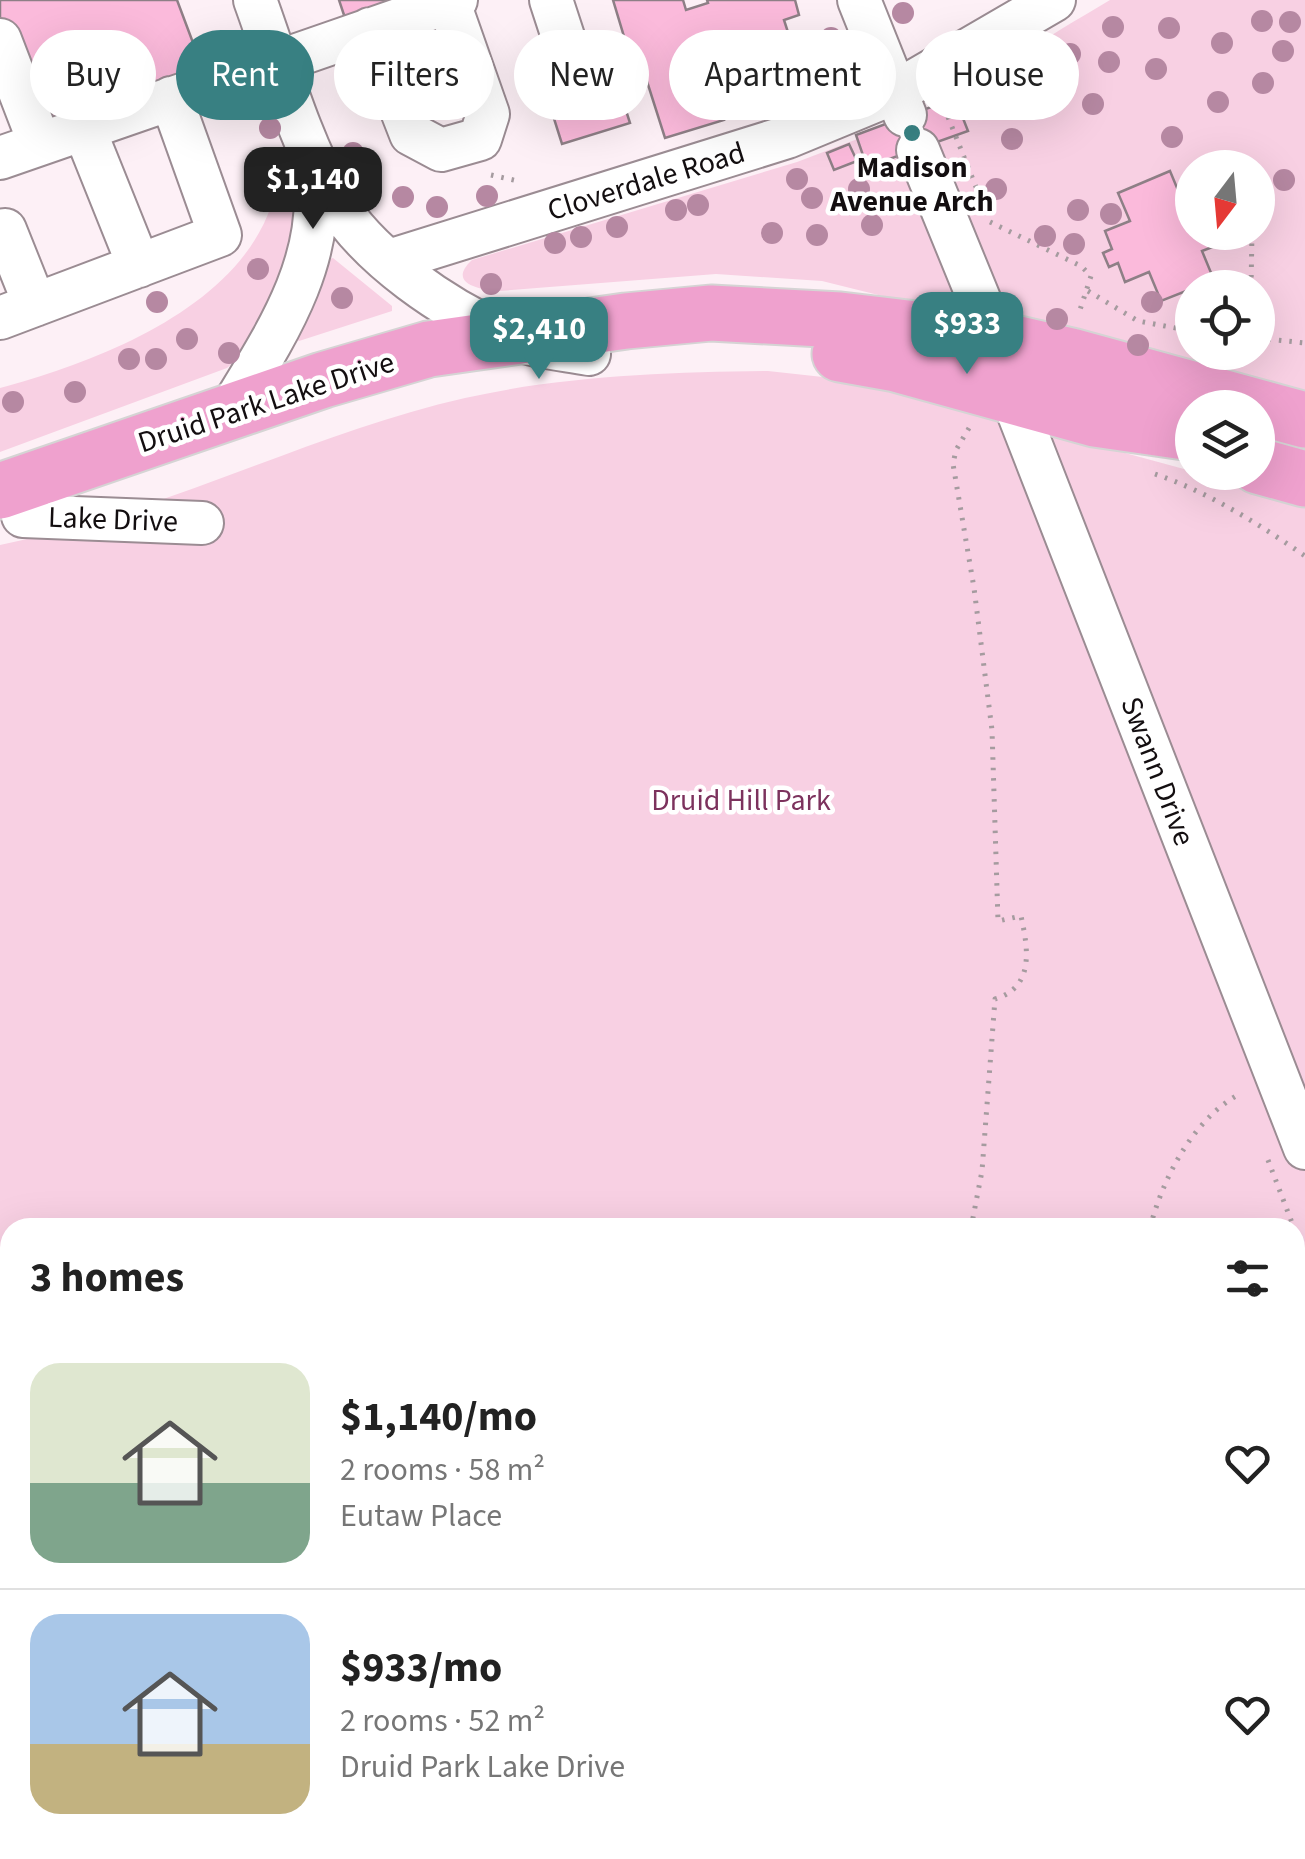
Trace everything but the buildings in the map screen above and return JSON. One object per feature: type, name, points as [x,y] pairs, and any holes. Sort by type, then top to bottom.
[{"type":"main road","name":"Druid Park Lake Drive","points":[[8,509],[228,412],[429,349],[626,320],[712,314],[840,320],[992,338],[1305,420]]},
{"type":"main road","name":"Druid Park Lake Drive","points":[[8,509],[78,500],[423,382],[589,354],[709,345],[772,346],[896,364],[1095,419],[1175,431]]},
{"type":"main road","points":[[1095,419],[1169,459]]},
{"type":"main road","points":[[1275,452],[1305,460]]},
{"type":"main road","points":[[1275,471],[1305,479]]},
{"type":"street","points":[[255,0],[266,30]]},
{"type":"street","points":[[550,0],[560,30]]},
{"type":"street","name":"Swann Drive","points":[[859,0],[1305,1148]]},
{"type":"street","name":"Cloverdale Road","points":[[389,261],[787,137],[906,119],[1054,0]]},
{"type":"street","points":[[314,48],[452,1],[488,114],[480,140],[442,150],[411,134],[370,29]]},
{"type":"street","points":[[0,40],[40,144]]},
{"type":"street","points":[[0,158],[176,96]]},
{"type":"street","points":[[0,232],[6,230],[18,311],[220,235],[171,98]]},
{"type":"street","points":[[299,120],[336,202],[389,261],[430,295],[508,337],[589,354]]},
{"type":"street","points":[[84,128],[139,266]]},
{"type":"street","points":[[228,412],[251,378],[306,267],[316,229],[318,200],[310,151]]},
{"type":"street","name":"Lake Drive","points":[[8,509],[202,523]]},
{"type":"path","points":[[949,120],[960,145]]},
{"type":"path","points":[[990,222],[1080,266],[1090,276],[1088,291],[1074,322]]},
{"type":"path","points":[[1088,291],[1138,321],[1175,328]]},
{"type":"path","points":[[1275,340],[1305,343]]},
{"type":"path","points":[[962,436],[954,464],[992,730],[998,921],[1020,916],[1029,950],[1024,973],[1008,996],[996,999],[982,1171],[972,1218]]},
{"type":"path","points":[[1169,459],[1177,481],[1305,556]]},
{"type":"path","points":[[1152,1218],[1198,1128],[1228,1100],[1242,1093]]},
{"type":"green space","points":[[1110,0],[1305,0],[1305,401],[1275,394],[1275,390],[1180,370],[1275,370],[1275,270],[1175,270],[1175,369],[822,281],[716,274],[499,291],[476,287],[464,280],[465,268],[472,260],[797,162],[916,117],[916,120],[1079,120],[1079,30],[1060,30]]},
{"type":"green space","points":[[307,202],[255,343],[227,368],[0,452],[0,388],[78,363],[159,326],[228,274],[253,242],[271,206]]},
{"type":"green space","points":[[333,258],[392,306],[392,311],[299,341],[296,339],[325,260]]},
{"type":"green space","name":"Druid Hill Park","points":[[768,371],[832,378],[901,392],[1175,467],[1175,490],[1261,490],[1305,502],[1305,1218],[0,1218],[0,545],[130,510],[416,411],[465,398],[577,380]]},
{"type":"place","name":"Madison Avenue Arch","points":[[912,133]]}]
